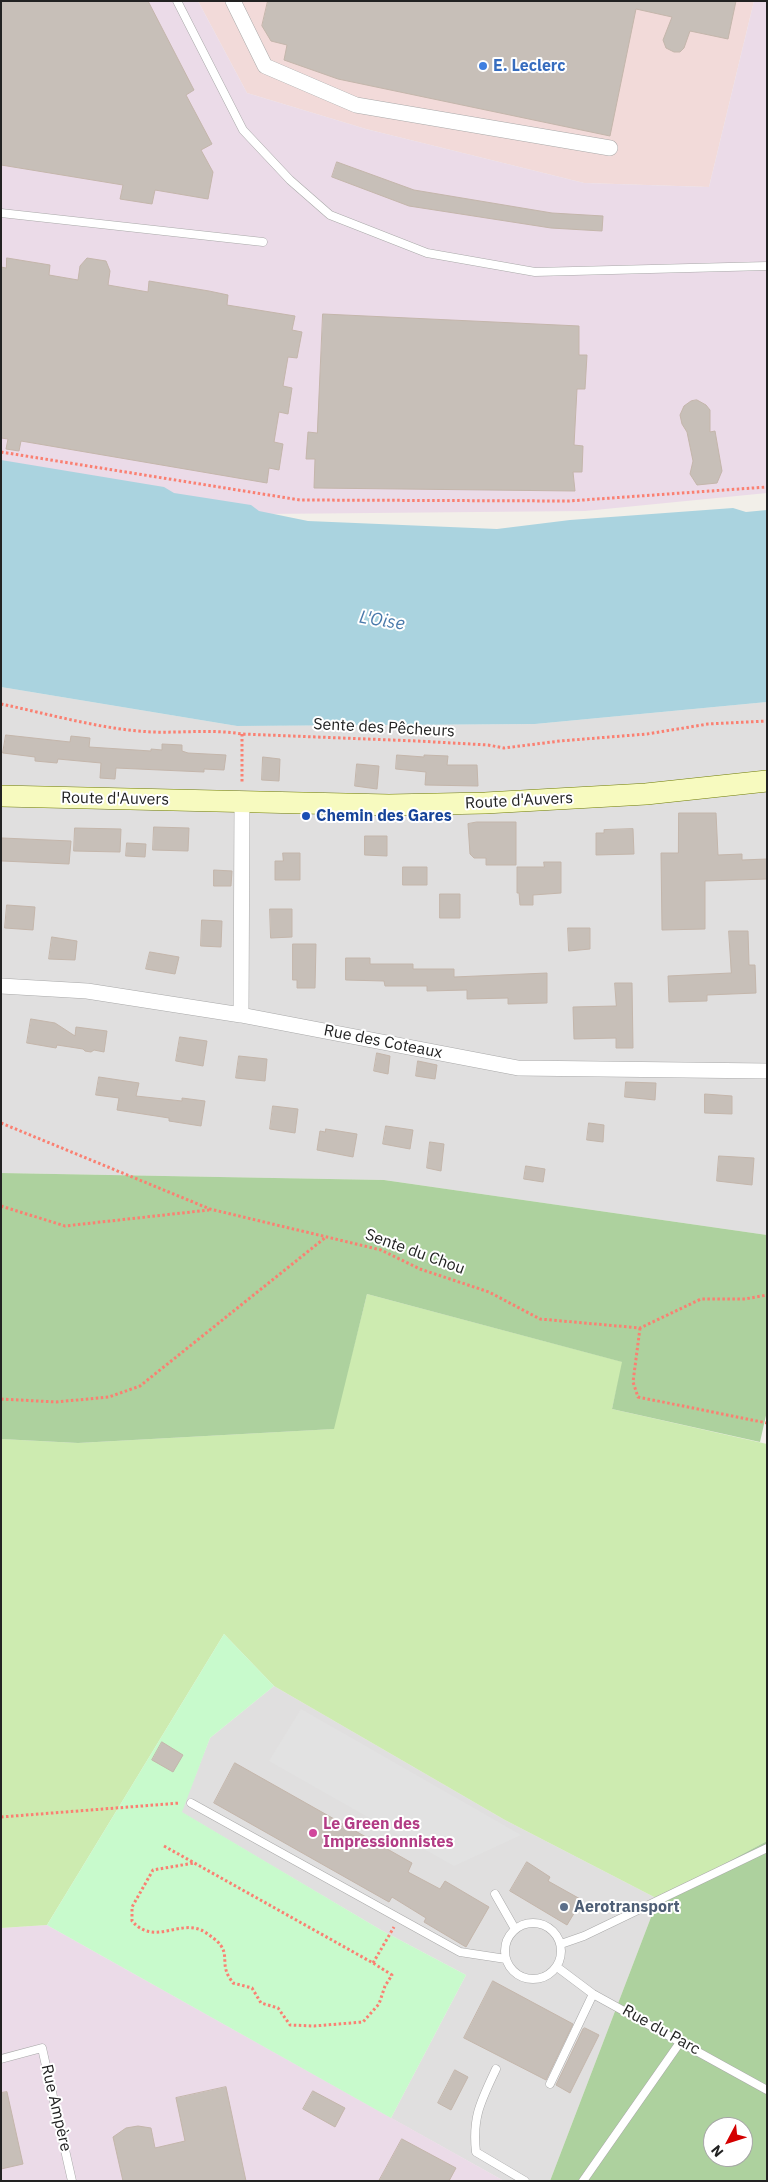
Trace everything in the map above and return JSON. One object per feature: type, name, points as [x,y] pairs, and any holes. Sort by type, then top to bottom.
[{"type":"main road","name":"Route d'Auvers","points":[[1,796],[389,805],[485,803],[646,794],[767,781]]},
{"type":"street","points":[[233,1],[265,66],[356,105],[610,148]]},
{"type":"street","points":[[241,1015],[242,802]]},
{"type":"street","name":"Rue des Coteaux","points":[[1,986],[87,991],[241,1015],[518,1068],[767,1071]]},
{"type":"lane","points":[[177,1],[243,130],[290,180],[330,215],[427,253],[535,272],[767,266]]},
{"type":"lane","points":[[1,213],[263,242]]},
{"type":"lane","points":[[192,1803],[460,1952],[506,1959]]},
{"type":"lane","points":[[561,1944],[584,1936],[767,1848]]},
{"type":"lane","points":[[495,1894],[516,1929]]},
{"type":"lane","points":[[528,1924],[542,1925],[554,1932],[561,1944],[561,1956],[557,1967],[544,1978],[528,1979],[514,1972],[506,1959],[506,1943],[516,1929],[528,1924]]},
{"type":"lane","name":"Rue du Parc","points":[[557,1967],[593,1994],[767,2090]]},
{"type":"lane","points":[[550,2084],[593,1994]]},
{"type":"lane","points":[[583,2181],[681,2041]]},
{"type":"lane","name":"Rue Ampère","points":[[1,2059],[42,2048],[72,2181]]},
{"type":"lane","points":[[496,2069],[478,2109],[474,2132],[476,2152],[525,2181]]},
{"type":"path","points":[[1,452],[300,500],[569,501],[767,487]]},
{"type":"path","name":"Sente des Pêcheurs","points":[[1,704],[89,722],[152,732],[219,730],[242,734],[416,741],[488,745],[504,748],[560,741],[647,734],[708,724],[767,721]]},
{"type":"path","points":[[242,734],[242,802]]},
{"type":"path","name":"Sente du Chou","points":[[1,1123],[210,1210],[381,1250],[420,1268],[489,1292],[540,1319],[640,1328]]},
{"type":"path","points":[[1,1206],[65,1226],[210,1210]]},
{"type":"path","points":[[1,1399],[56,1402],[109,1397],[140,1386],[327,1237]]},
{"type":"path","points":[[767,1295],[745,1299],[701,1299],[640,1328],[633,1382],[638,1397],[767,1423]]},
{"type":"path","points":[[1,1818],[153,1804],[192,1803]]},
{"type":"path","points":[[164,1846],[392,1975],[385,1986],[379,2004],[363,2022],[314,2026],[290,2025],[278,2008],[261,2003],[252,1988],[233,1983],[226,1973],[225,1951],[200,1929],[180,1929],[157,1933],[139,1930],[132,1921],[132,1907],[153,1870],[194,1863]]},
{"type":"path","points":[[373,1963],[399,1918]]},
{"type":"shaded area","points":[[1,1],[198,1],[247,93],[366,129],[584,183],[709,187],[754,1],[767,1],[767,493],[585,511],[265,514],[1,467]]},
{"type":"shaded area","points":[[198,1],[754,1],[709,187],[584,183],[366,129],[247,93]]},
{"type":"shaded area","points":[[1,687],[237,726],[535,724],[767,702],[767,1235],[384,1180],[1,1173]]},
{"type":"shaded area","points":[[274,1686],[505,1820],[658,1899],[550,2181],[504,2181],[391,2118],[466,1975],[381,1930],[181,1812],[210,1738]]},
{"type":"shaded area","points":[[301,1709],[521,1835],[454,1866],[269,1761]]},
{"type":"shaded area","points":[[47,1925],[504,2181],[1,2181],[1,1928]]},
{"type":"green space","points":[[1,1173],[384,1180],[767,1235],[767,1411],[760,1442],[612,1409],[622,1362],[367,1294],[334,1429],[78,1443],[1,1439]]},
{"type":"green space","points":[[367,1294],[623,1362],[612,1409],[767,1444],[767,1841],[658,1899],[505,1820],[274,1686],[224,1634],[47,1925],[1,1928],[1,1439],[78,1443],[333,1429]]},
{"type":"green space","points":[[224,1634],[274,1686],[210,1738],[182,1812],[381,1930],[466,1975],[391,2118],[47,1925]]},
{"type":"green space","points":[[767,1841],[767,2181],[550,2181],[658,1899]]},
{"type":"water","name":"L'Oise","points":[[1,460],[164,487],[174,493],[251,505],[259,511],[308,521],[497,529],[570,520],[733,508],[746,512],[767,510],[767,702],[535,724],[237,726],[1,687]]},
{"type":"building","points":[[1,1],[148,1],[194,90],[186,95],[212,144],[201,150],[213,172],[208,199],[155,190],[152,204],[120,199],[123,185],[1,165]]},
{"type":"building","name":"E. Leclerc","points":[[268,1],[736,1],[728,39],[690,31],[684,48],[680,52],[674,52],[666,48],[663,40],[672,17],[636,9],[610,136],[338,79],[284,60],[287,45],[271,41],[262,26]]},
{"type":"building","points":[[337,162],[414,190],[552,213],[603,216],[602,231],[551,228],[409,206],[332,177]]},
{"type":"building","points":[[7,258],[50,265],[49,275],[78,280],[80,266],[87,258],[106,261],[110,271],[108,285],[148,292],[149,281],[228,295],[227,305],[295,316],[292,330],[302,332],[297,358],[288,357],[283,386],[292,388],[288,414],[279,412],[274,442],[283,444],[279,470],[269,468],[267,483],[21,441],[19,451],[6,449],[8,439],[1,438],[1,267],[6,268]]},
{"type":"building","points":[[323,314],[579,326],[579,355],[587,355],[585,389],[577,389],[574,445],[583,446],[582,472],[573,472],[575,491],[314,488],[315,459],[306,459],[308,432],[317,433]]},
{"type":"building","points":[[697,400],[706,405],[710,410],[710,432],[715,431],[722,471],[717,483],[697,485],[690,474],[693,461],[687,432],[682,424],[680,415],[684,406],[691,401]]},
{"type":"building","points":[[6,735],[70,742],[71,736],[90,738],[89,747],[151,751],[151,749],[162,750],[162,744],[182,745],[182,751],[188,753],[226,755],[224,770],[204,769],[204,772],[116,768],[115,779],[100,778],[101,763],[58,759],[57,763],[35,761],[35,757],[3,753]]},
{"type":"building","points":[[397,755],[448,756],[447,765],[477,765],[478,786],[425,785],[426,772],[396,769]]},
{"type":"building","points":[[263,757],[280,759],[279,781],[262,780]]},
{"type":"building","points":[[357,764],[379,766],[377,789],[355,786]]},
{"type":"building","points":[[679,813],[716,813],[718,855],[742,854],[742,860],[767,859],[767,879],[705,881],[705,929],[662,930],[661,853],[678,853]]},
{"type":"building","points":[[477,822],[516,822],[516,865],[486,865],[486,858],[474,858],[470,854],[468,824]]},
{"type":"building","points":[[154,827],[189,828],[188,851],[153,850]]},
{"type":"building","points":[[75,828],[121,829],[120,852],[74,851]]},
{"type":"building","points":[[633,829],[634,854],[596,855],[596,833],[604,833],[604,830]]},
{"type":"building","points":[[365,836],[387,836],[387,856],[365,855]]},
{"type":"building","points":[[2,838],[71,841],[69,864],[2,861]]},
{"type":"building","points":[[127,843],[146,844],[145,857],[126,856]]},
{"type":"building","points":[[283,853],[300,853],[300,880],[275,880],[275,861],[283,861]]},
{"type":"building","points":[[544,862],[561,862],[561,893],[533,895],[533,905],[520,905],[519,893],[517,893],[517,867],[544,867]]},
{"type":"building","points":[[403,867],[427,867],[427,885],[403,885]]},
{"type":"building","points":[[214,870],[232,871],[231,886],[214,886]]},
{"type":"building","points":[[440,894],[460,894],[460,918],[440,918]]},
{"type":"building","points":[[7,905],[35,907],[33,930],[5,928]]},
{"type":"building","points":[[270,909],[292,909],[292,937],[271,938]]},
{"type":"building","points":[[202,920],[222,921],[221,947],[201,946]]},
{"type":"building","points":[[568,928],[590,928],[590,949],[569,951]]},
{"type":"building","points":[[729,931],[748,931],[749,965],[755,965],[756,993],[707,995],[707,1001],[669,1002],[668,976],[731,973]]},
{"type":"building","points":[[52,937],[77,941],[75,960],[49,959]]},
{"type":"building","points":[[293,944],[316,944],[315,988],[297,988],[297,980],[293,980]]},
{"type":"building","points":[[150,952],[179,957],[175,974],[146,969]]},
{"type":"building","points":[[346,958],[370,958],[370,964],[413,964],[413,969],[454,969],[454,977],[547,973],[547,1003],[508,1004],[508,998],[467,999],[467,990],[427,991],[427,986],[385,986],[384,981],[346,980]]},
{"type":"building","points":[[615,983],[632,983],[633,1048],[616,1048],[616,1038],[574,1039],[573,1007],[616,1006]]},
{"type":"building","points":[[31,1019],[55,1023],[75,1036],[76,1027],[107,1031],[104,1052],[94,1050],[91,1052],[57,1045],[56,1048],[27,1043]]},
{"type":"building","points":[[180,1037],[207,1041],[203,1066],[176,1061]]},
{"type":"building","points":[[377,1053],[390,1056],[388,1074],[374,1071]]},
{"type":"building","points":[[239,1056],[267,1059],[265,1081],[236,1078]]},
{"type":"building","points":[[418,1061],[437,1065],[435,1079],[416,1076]]},
{"type":"building","points":[[99,1077],[139,1083],[136,1096],[182,1101],[182,1098],[205,1101],[201,1126],[169,1121],[169,1118],[117,1110],[119,1098],[96,1095]]},
{"type":"building","points":[[626,1082],[656,1083],[655,1100],[625,1097]]},
{"type":"building","points":[[705,1094],[732,1096],[732,1114],[705,1113]]},
{"type":"building","points":[[273,1106],[298,1109],[295,1133],[270,1129]]},
{"type":"building","points":[[589,1123],[604,1125],[603,1142],[587,1140]]},
{"type":"building","points":[[386,1126],[413,1130],[410,1149],[383,1144]]},
{"type":"building","points":[[326,1129],[357,1134],[353,1157],[317,1150],[320,1131],[325,1132]]},
{"type":"building","points":[[430,1142],[444,1144],[441,1171],[427,1168]]},
{"type":"building","points":[[719,1156],[754,1158],[752,1185],[717,1181]]},
{"type":"building","points":[[526,1166],[545,1169],[543,1182],[524,1179]]},
{"type":"building","points":[[162,1742],[183,1755],[173,1772],[152,1760]]},
{"type":"building","name":"Le Green des Impressionnistes","points":[[235,1763],[412,1863],[408,1872],[440,1889],[445,1881],[489,1907],[466,1947],[424,1922],[426,1918],[392,1897],[389,1902],[214,1803]]},
{"type":"building","points":[[527,1862],[550,1877],[548,1881],[582,1900],[567,1925],[510,1891]]},
{"type":"building","points":[[493,1981],[573,2024],[546,2080],[464,2038]]},
{"type":"building","points":[[585,2028],[599,2035],[570,2093],[556,2085]]},
{"type":"building","points":[[455,2070],[468,2077],[451,2110],[438,2103]]},
{"type":"building","points":[[226,2087],[246,2181],[123,2181],[113,2137],[126,2128],[138,2126],[151,2128],[155,2148],[185,2141],[176,2098]]},
{"type":"building","points":[[313,2091],[345,2108],[335,2127],[303,2109]]},
{"type":"building","points":[[7,2092],[23,2164],[1,2169],[1,2093]]},
{"type":"building","points":[[402,2139],[456,2168],[449,2181],[379,2181]]},
{"type":"place","name":"E. Leclerc","points":[[483,66]]},
{"type":"place","name":"Chemin des Gares","points":[[306,816]]},
{"type":"place","name":"Le Green des Impressionnistes","points":[[313,1833]]},
{"type":"place","name":"Aerotransport","points":[[564,1907]]}]
